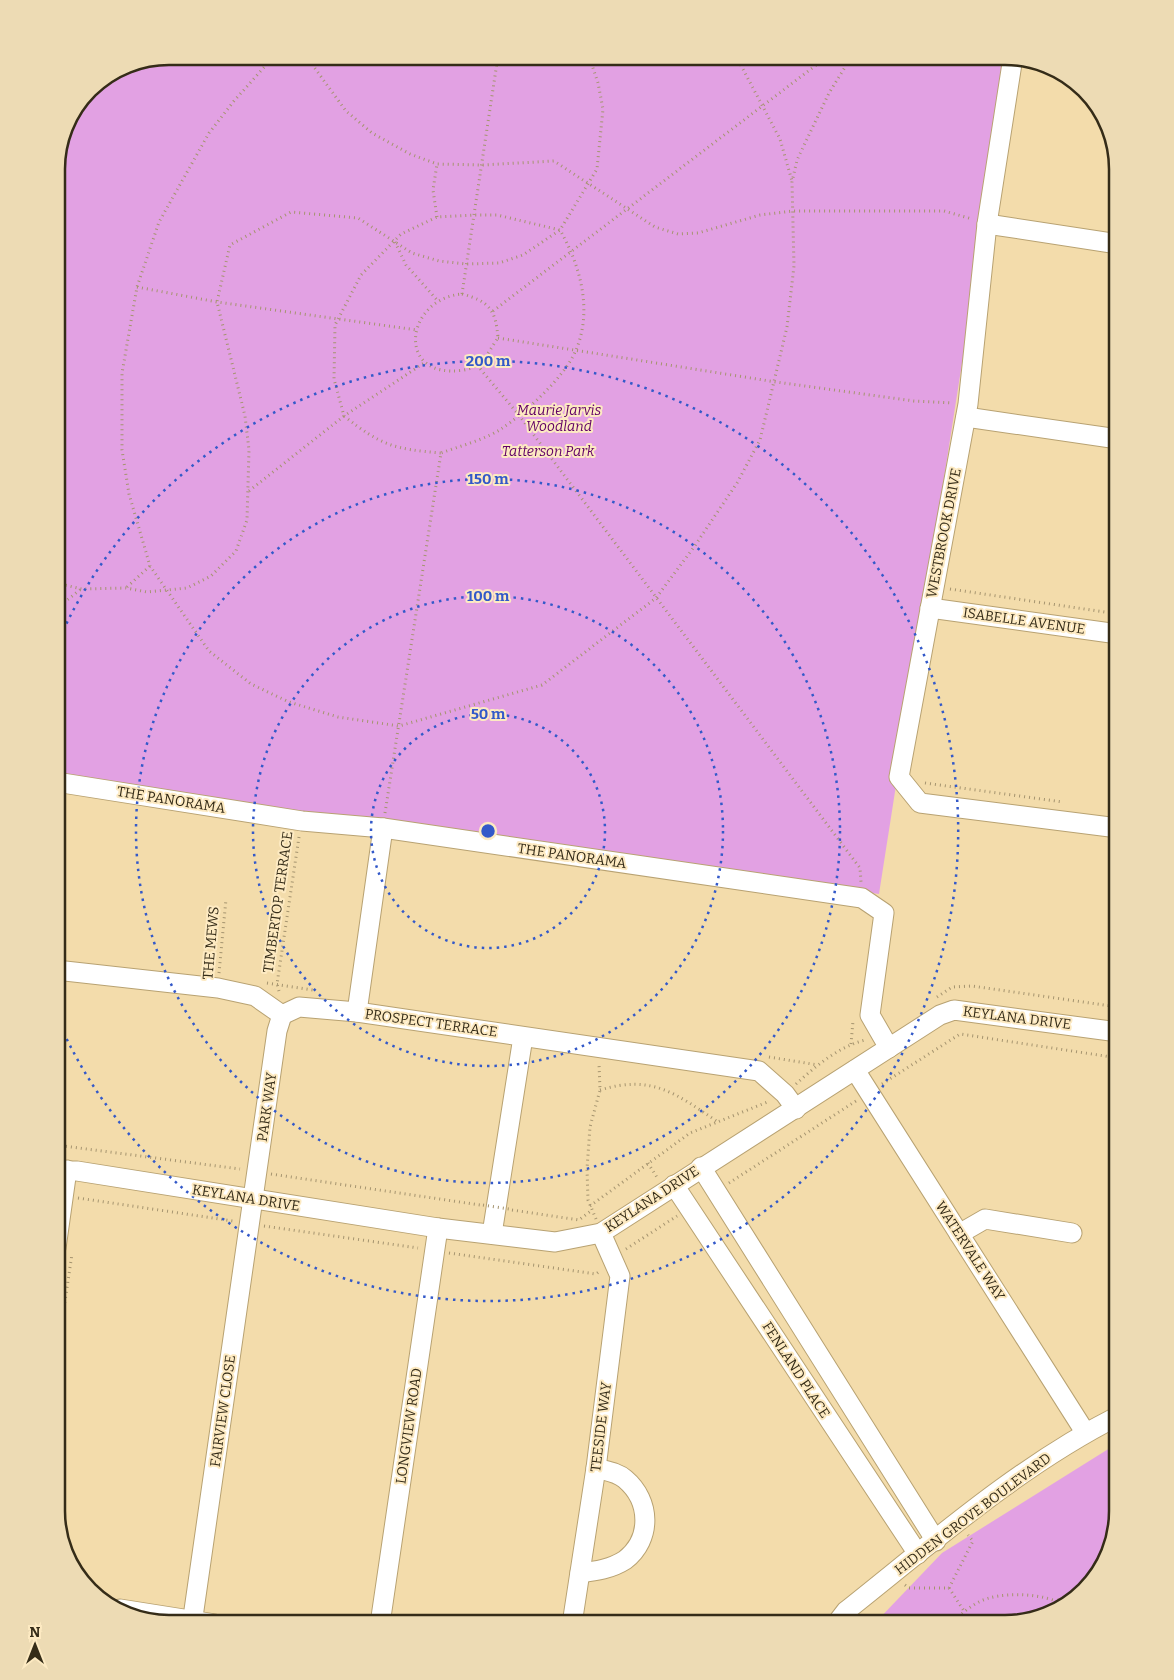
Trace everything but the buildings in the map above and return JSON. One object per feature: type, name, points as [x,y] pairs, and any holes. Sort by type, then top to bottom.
[{"type":"street","name":"WESTBROOK DRIVE","points":[[1012,65],[987,224],[967,411],[936,609],[899,776],[920,803],[1109,827]]},
{"type":"street","points":[[987,224],[1109,243]]},
{"type":"street","points":[[967,411],[1109,437]]},
{"type":"street","name":"ISABELLE AVENUE","points":[[936,609],[1109,633]]},
{"type":"street","name":"THE PANORAMA","points":[[65,783],[302,821],[383,828],[862,898],[884,913],[870,1015],[889,1048]]},
{"type":"street","points":[[357,1012],[383,828]]},
{"type":"street","points":[[65,971],[218,988],[255,996],[282,1015]]},
{"type":"street","name":"PROSPECT TERRACE","points":[[282,1015],[299,1007],[357,1012],[759,1071],[790,1101]]},
{"type":"street","name":"KEYLANA DRIVE","points":[[65,1171],[438,1228],[555,1242],[601,1233],[701,1167],[790,1101],[854,1070],[940,1015],[954,1010],[1109,1031]]},
{"type":"street","name":"PARK WAY","points":[[253,1199],[277,1032],[282,1015]]},
{"type":"street","points":[[492,1234],[523,1037]]},
{"type":"street","name":"WATERVALE WAY","points":[[854,1070],[1085,1432]]},
{"type":"street","name":"FENLAND PLACE","points":[[701,1167],[936,1541]]},
{"type":"street","points":[[65,1179],[72,1197],[65,1247]]},
{"type":"street","name":"FENLAND PLACE","points":[[674,1185],[918,1554]]},
{"type":"street","name":"FAIRVIEW CLOSE","points":[[194,1615],[253,1199]]},
{"type":"street","points":[[959,1234],[985,1219],[1072,1233]]},
{"type":"street","name":"LONGVIEW ROAD","points":[[381,1615],[438,1228]]},
{"type":"street","name":"TEESIDE WAY","points":[[573,1615],[596,1468],[620,1276],[601,1233]]},
{"type":"street","name":"HIDDEN GROVE BOULEVARD","points":[[843,1615],[1001,1490],[1085,1432],[1109,1420]]},
{"type":"street","points":[[580,1573],[610,1568],[624,1560],[635,1550],[643,1538],[646,1518],[640,1497],[626,1480],[615,1473],[596,1468]]},
{"type":"path","points":[[266,65],[209,133],[159,222],[137,287],[122,373],[122,450],[129,494],[150,566],[209,651],[251,684],[290,702],[338,717],[399,726],[542,685],[656,598],[694,547],[737,483],[760,440],[776,382],[789,310],[794,266],[792,182],[796,160],[829,93],[846,65]]},
{"type":"path","points":[[313,65],[346,111],[372,132],[410,154],[437,164],[482,165],[554,161],[655,227],[678,234],[698,233],[760,215],[793,211],[944,211],[987,224]]},
{"type":"path","points":[[462,294],[497,65]]},
{"type":"path","points":[[65,585],[82,589],[126,588],[147,592],[187,588],[212,576],[236,551],[247,520],[249,450],[245,416],[217,302],[230,245],[291,212],[358,218],[412,253],[439,261],[466,264],[499,263],[523,255],[560,230],[590,184],[597,169],[603,109],[592,65]]},
{"type":"path","points":[[741,65],[780,139],[792,182]]},
{"type":"path","points":[[493,311],[816,65]]},
{"type":"path","points":[[436,217],[433,190],[437,164]]},
{"type":"path","points":[[497,215],[560,230],[572,251],[584,293],[582,323],[576,350],[549,389],[500,429],[441,454],[411,451],[384,444],[344,416],[334,380],[335,326],[361,275],[402,234],[436,217],[474,216],[497,215]]},
{"type":"path","points":[[394,241],[406,265],[437,300]]},
{"type":"path","points":[[137,287],[217,302],[417,330]]},
{"type":"path","points":[[462,294],[485,303],[493,311],[497,323],[498,338],[477,365],[454,371],[440,370],[424,363],[416,348],[417,330],[424,314],[437,300],[448,295],[462,294]]},
{"type":"path","points":[[498,338],[776,382],[914,401],[967,411]]},
{"type":"path","points":[[249,490],[344,416],[424,363]]},
{"type":"path","points":[[477,365],[518,414],[860,868],[862,898]]},
{"type":"path","points":[[383,828],[441,454]]},
{"type":"path","points":[[126,588],[150,566]]},
{"type":"path","points":[[936,609],[946,588],[1109,613]]},
{"type":"path","points":[[65,602],[82,589]]},
{"type":"path","points":[[920,777],[924,782],[1069,803]]},
{"type":"path","name":"TIMBERTOP TERRACE","points":[[282,1015],[278,984],[302,821]]},
{"type":"path","name":"THE MEWS","points":[[218,988],[226,899]]},
{"type":"path","points":[[851,1044],[854,1016]]},
{"type":"path","points":[[716,1191],[960,1034],[1109,1057]]},
{"type":"path","points":[[599,1048],[600,1090],[590,1128],[586,1169],[590,1206],[601,1233]]},
{"type":"path","points":[[600,1090],[632,1084],[665,1089],[718,1122]]},
{"type":"path","points":[[590,1206],[690,1133],[718,1122],[790,1101]]},
{"type":"path","points":[[72,1197],[79,1208]]},
{"type":"path","points":[[72,1197],[596,1274],[612,1258],[689,1208]]},
{"type":"path","points":[[483,1205],[579,1220],[592,1210]]},
{"type":"path","points":[[949,1588],[973,1542],[959,1522]]},
{"type":"path","points":[[893,1574],[909,1588],[949,1588]]},
{"type":"path","points":[[949,1588],[964,1611]]},
{"type":"path","points":[[960,1615],[989,1598],[1024,1595],[1057,1601]]},
{"type":"green space","name":"Tatterson Park","points":[[169,65],[1009,65],[879,894],[65,781],[65,163],[69,142],[79,117],[101,91],[129,73],[156,66]]},
{"type":"green space","points":[[1109,1449],[1108,1524],[1101,1551],[1087,1574],[1057,1601],[1045,1607],[1018,1614],[883,1615],[942,1553]]},
{"type":"park label","name":"Maurie Jarvis Woodland","points":[[559,418]]}]
